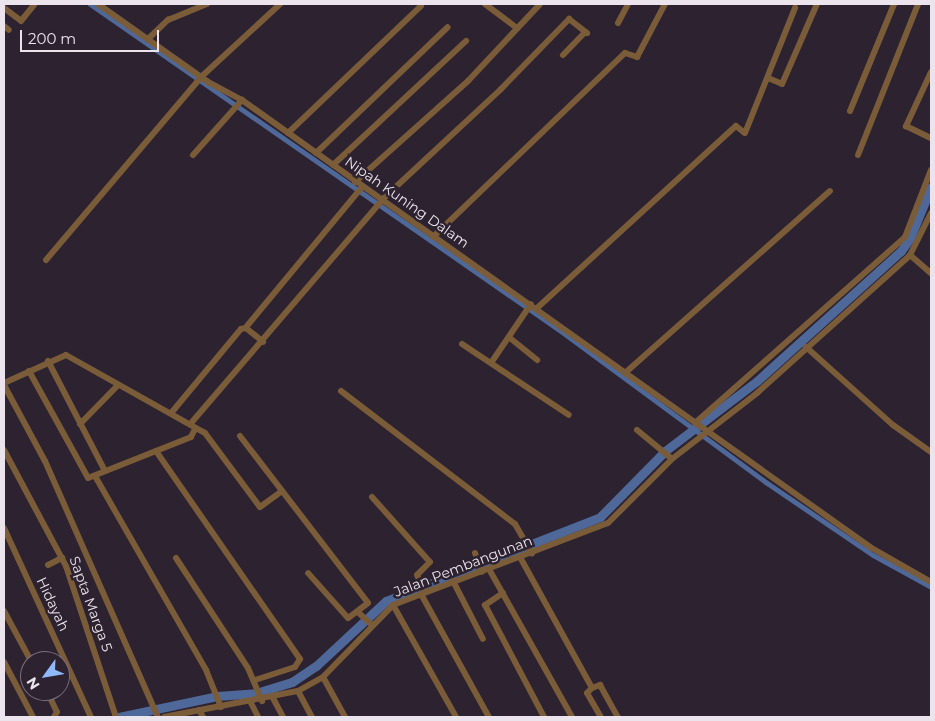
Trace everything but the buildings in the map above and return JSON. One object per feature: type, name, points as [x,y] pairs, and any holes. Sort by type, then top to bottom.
[{"type":"street","points":[[4,8],[21,21],[35,4]]},
{"type":"street","name":"Nipah Kuning Dalam","points":[[98,4],[199,78],[288,133],[696,424],[704,434],[870,547],[931,582]]},
{"type":"street","points":[[148,39],[168,20],[207,4]]},
{"type":"street","points":[[46,260],[199,78],[280,4]]},
{"type":"street","points":[[486,4],[517,28]]},
{"type":"street","points":[[355,182],[468,81],[540,4]]},
{"type":"street","points":[[618,23],[628,4]]},
{"type":"street","points":[[433,238],[624,54],[637,57],[665,4]]},
{"type":"street","points":[[768,78],[782,84],[817,4]]},
{"type":"street","points":[[850,111],[894,4]]},
{"type":"street","points":[[858,155],[918,4]]},
{"type":"street","points":[[288,133],[421,6]]},
{"type":"street","points":[[491,363],[531,307],[732,130],[745,133],[795,8]]},
{"type":"street","points":[[29,370],[85,476],[95,476],[191,437],[193,425],[381,200],[501,89],[569,19],[586,32],[563,55]]},
{"type":"street","points":[[316,153],[448,27]]},
{"type":"street","points":[[333,165],[466,41]]},
{"type":"street","points":[[931,72],[906,126],[931,138]]},
{"type":"street","points":[[193,155],[239,104]]},
{"type":"street","points":[[696,424],[905,237],[931,170]]},
{"type":"street","points":[[246,326],[362,186]]},
{"type":"street","points":[[624,373],[830,191]]},
{"type":"street","points":[[931,213],[910,255],[931,273]]},
{"type":"street","name":"Jalan Pembangunan","points":[[160,716],[199,710],[221,704],[250,703],[261,698],[273,698],[298,691],[323,677],[370,623],[393,606],[608,522],[670,458],[704,434],[910,255]]},
{"type":"street","points":[[172,412],[242,329],[246,328],[263,342]]},
{"type":"street","points":[[510,338],[537,360]]},
{"type":"street","points":[[462,344],[569,416]]},
{"type":"street","points":[[806,347],[894,425],[931,452]]},
{"type":"street","points":[[160,716],[46,461],[4,384],[48,361],[66,355],[205,433],[260,507],[282,491]]},
{"type":"street","points":[[48,361],[105,471]]},
{"type":"street","points":[[80,424],[118,385]]},
{"type":"street","points":[[341,392],[515,524],[526,540],[531,552]]},
{"type":"street","points":[[637,430],[670,458]]},
{"type":"street","points":[[240,436],[368,603],[361,614],[348,618],[308,572]]},
{"type":"street","name":"Sapta Marga 5","points":[[4,450],[62,558],[116,717]]},
{"type":"street","points":[[156,451],[300,659],[295,667],[256,682]]},
{"type":"street","points":[[95,476],[218,692],[221,704]]},
{"type":"street","points":[[372,497],[430,562],[417,575],[423,593],[489,717]]},
{"type":"street","name":"Hidayah","points":[[4,528],[90,716]]},
{"type":"street","points":[[475,554],[482,571]]},
{"type":"street","points":[[520,557],[592,688]]},
{"type":"street","points":[[48,565],[62,558]]},
{"type":"street","points":[[176,558],[256,682],[261,698]]},
{"type":"street","points":[[489,569],[572,717]]},
{"type":"street","points":[[453,582],[482,639]]},
{"type":"street","points":[[504,594],[485,605],[544,717]]},
{"type":"street","points":[[393,606],[456,717]]},
{"type":"street","points":[[4,611],[26,651]]},
{"type":"street","points":[[361,614],[370,623]]},
{"type":"street","points":[[4,662],[33,717]]},
{"type":"street","points":[[323,677],[345,717]]},
{"type":"street","points":[[601,717],[587,693],[592,688],[600,685],[618,717]]},
{"type":"street","points":[[298,691],[312,717]]},
{"type":"street","points":[[273,698],[283,717]]},
{"type":"street","points":[[52,701],[58,712],[54,717]]},
{"type":"street","points":[[250,703],[258,717]]},
{"type":"street","points":[[199,710],[202,717]]},
{"type":"waterway","points":[[90,4],[558,329],[767,483],[873,555],[931,587]]},
{"type":"waterway","points":[[119,717],[217,696],[256,693],[292,682],[316,666],[386,601],[600,517],[665,451],[757,381],[901,251],[910,238],[931,187]]}]
